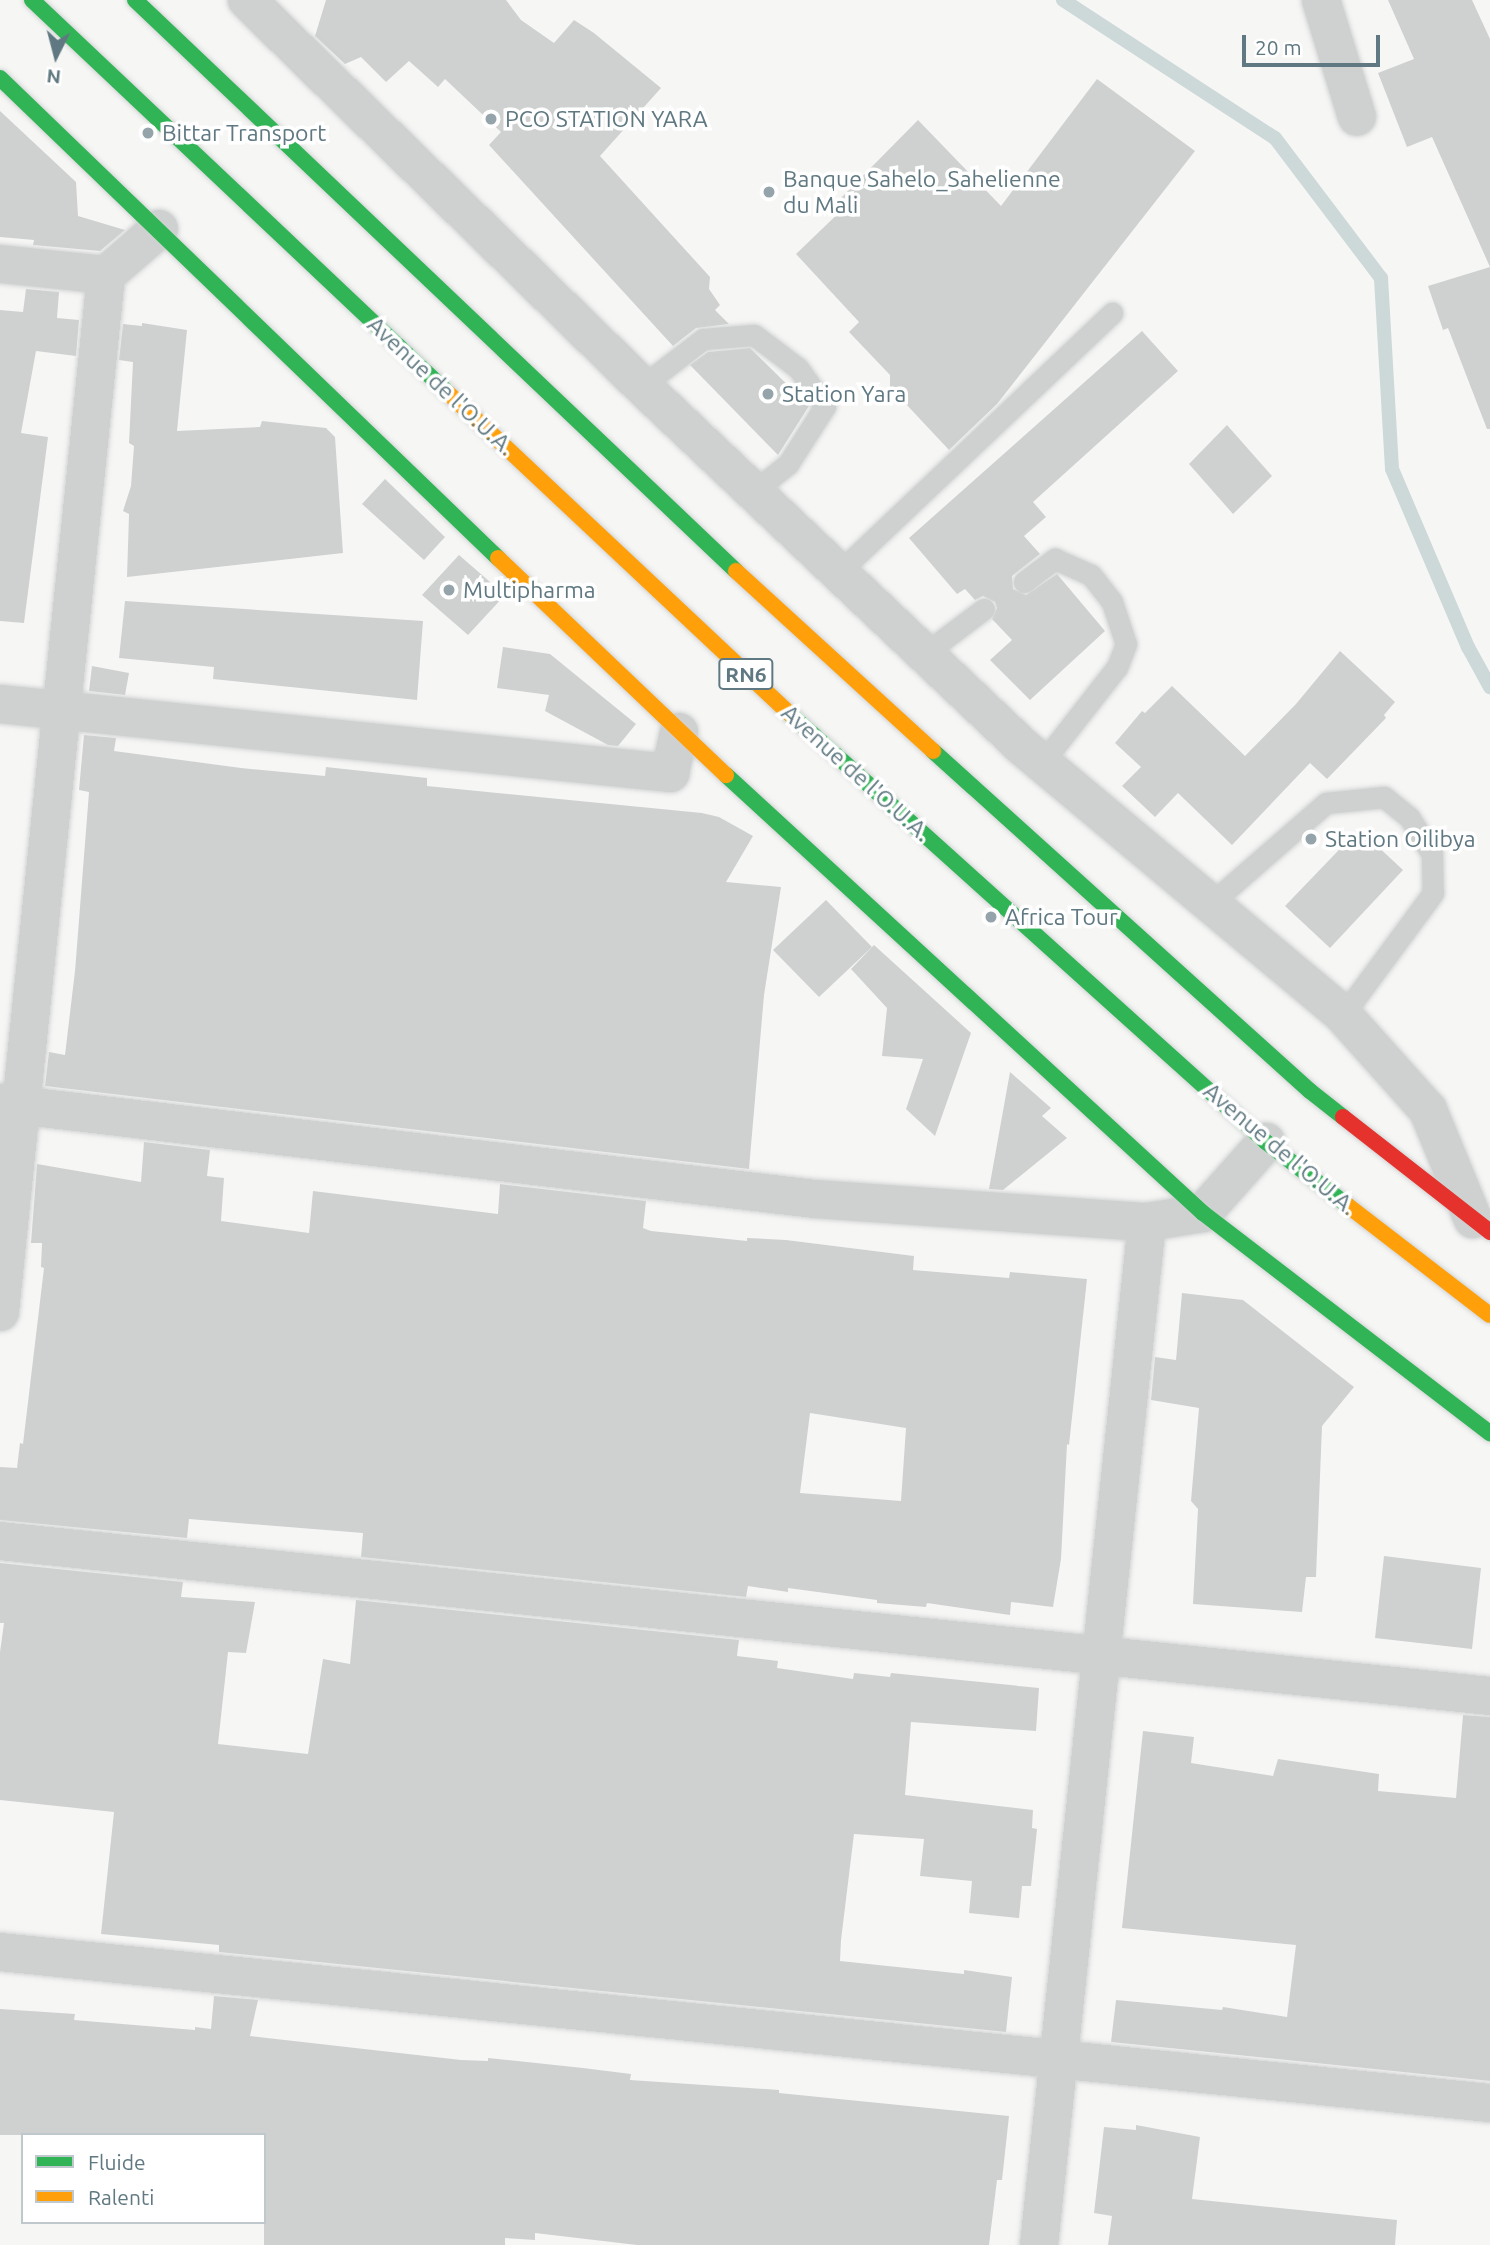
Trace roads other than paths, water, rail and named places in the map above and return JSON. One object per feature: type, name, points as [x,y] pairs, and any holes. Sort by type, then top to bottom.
[{"type":"main road","name":"Avenue de l'O.U.A.","points":[[32,0],[749,677],[1266,1142],[1490,1315]]},
{"type":"main road","points":[[135,0],[796,628],[1310,1091],[1482,1226]]},
{"type":"main road","points":[[0,78],[679,732],[1012,1041],[1203,1213],[1490,1433]]},
{"type":"street","points":[[247,0],[642,386],[924,654],[1042,763],[1343,1015],[1428,1110],[1482,1226]]},
{"type":"street","points":[[1321,0],[1357,117]]},
{"type":"street","points":[[0,1312],[11,1103],[62,710],[106,275],[159,229]]},
{"type":"street","points":[[0,264],[106,275]]},
{"type":"street","points":[[0,704],[670,774],[679,732]]},
{"type":"street","points":[[11,1103],[815,1199],[1147,1222],[1203,1213],[1266,1142]]},
{"type":"street","points":[[1040,2245],[1147,1222]]},
{"type":"street","points":[[0,1541],[1490,1696]]},
{"type":"street","points":[[0,1952],[1490,2103]]},
{"type":"lane","points":[[838,573],[1112,313]]},
{"type":"lane","points":[[642,386],[703,339],[754,335],[798,368],[825,406],[788,464],[754,491]]},
{"type":"lane","points":[[1024,582],[1055,559],[1091,575],[1112,602],[1126,644],[1117,667],[1042,763]]},
{"type":"lane","points":[[924,654],[984,610]]},
{"type":"lane","points":[[1209,905],[1326,803],[1384,797],[1409,817],[1432,854],[1433,893],[1343,1015]]},
{"type":"waterway","points":[[1063,0],[1275,138],[1381,278],[1392,469],[1468,647],[1490,687]]},
{"type":"place","name":"PCO STATION YARA","points":[[491,119]]},
{"type":"place","name":"Bittar Transport","points":[[148,133]]},
{"type":"place","name":"Banque Sahelo_Sahelienne du Mali","points":[[769,192]]},
{"type":"place","name":"Station Yara","points":[[768,394]]},
{"type":"place","name":"Multipharma","points":[[449,590]]},
{"type":"place","name":"Station Oilibya","points":[[1311,839]]},
{"type":"place","name":"Africa Tour","points":[[991,917]]}]
